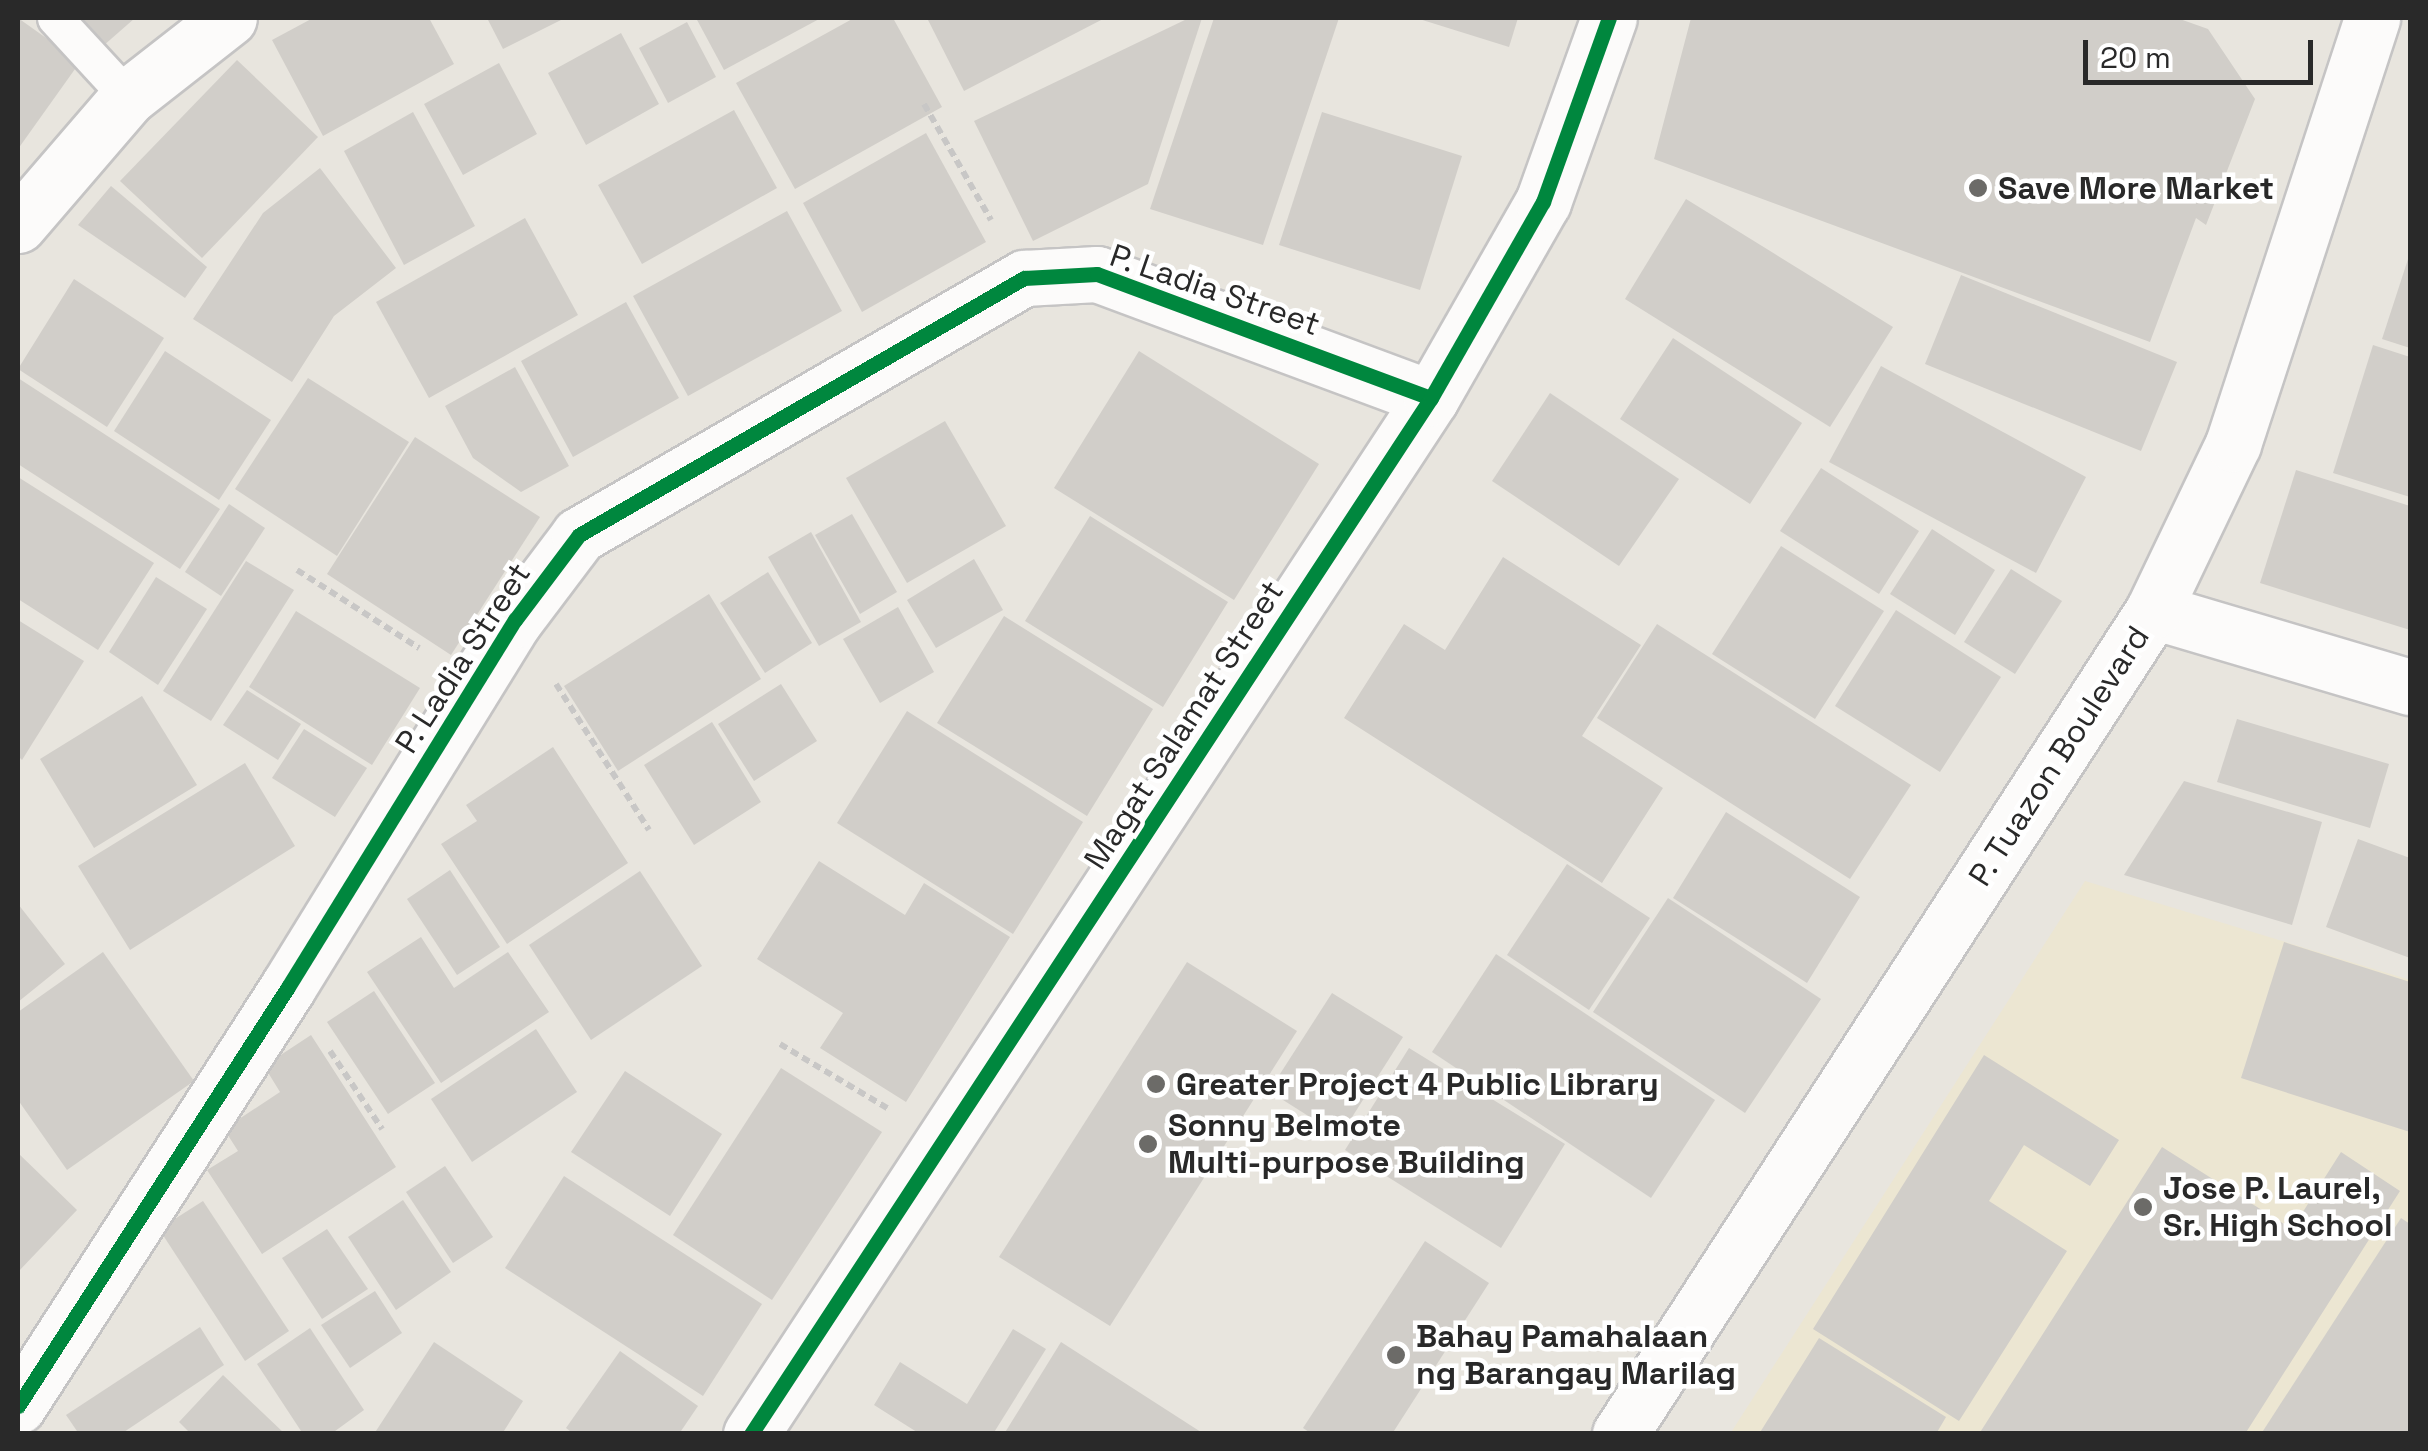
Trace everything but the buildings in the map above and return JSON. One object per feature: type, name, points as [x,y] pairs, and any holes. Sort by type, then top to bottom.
[{"type":"street","points":[[18,225],[128,96],[229,18]]},
{"type":"street","name":"Magat Salamat Street","points":[[751,1434],[1431,398],[1543,202],[1609,18]]},
{"type":"street","name":"P. Tuazon Boulevard","points":[[1620,1434],[2153,611],[2234,444],[2372,18]]},
{"type":"street","name":"P. Ladia Street","points":[[18,1406],[288,987],[515,620],[578,535],[1024,278],[1097,274],[1431,398]]},
{"type":"street","points":[[2153,611],[2410,687]]},
{"type":"lane","points":[[55,18],[128,96]]},
{"type":"path","points":[[924,104],[1024,278]]},
{"type":"path","points":[[297,570],[476,683]]},
{"type":"path","points":[[515,620],[649,830]]},
{"type":"path","points":[[288,987],[382,1129]]},
{"type":"path","points":[[780,1044],[944,1142]]},
{"type":"shaded area","name":"Jose P. Laurel, Sr. High School","points":[[2085,881],[2410,980],[2410,1433],[1730,1434]]},
{"type":"cycle path","points":[[751,1434],[1431,398],[1543,202],[1609,18]]},
{"type":"cycle path","points":[[18,1406],[288,987],[515,620],[579,535],[1024,278],[1097,274],[1431,398]]},
{"type":"place","name":"Save More Market","points":[[1978,188]]},
{"type":"place","name":"Greater Project 4 Public Library","points":[[1156,1084]]},
{"type":"place","name":"Sonny Belmote Multi-purpose Building","points":[[1148,1144]]},
{"type":"place","name":"Jose P. Laurel, Sr. High School","points":[[2143,1207]]},
{"type":"place","name":"Bahay Pamahalaan ng Barangay Marilag","points":[[1396,1355]]}]
